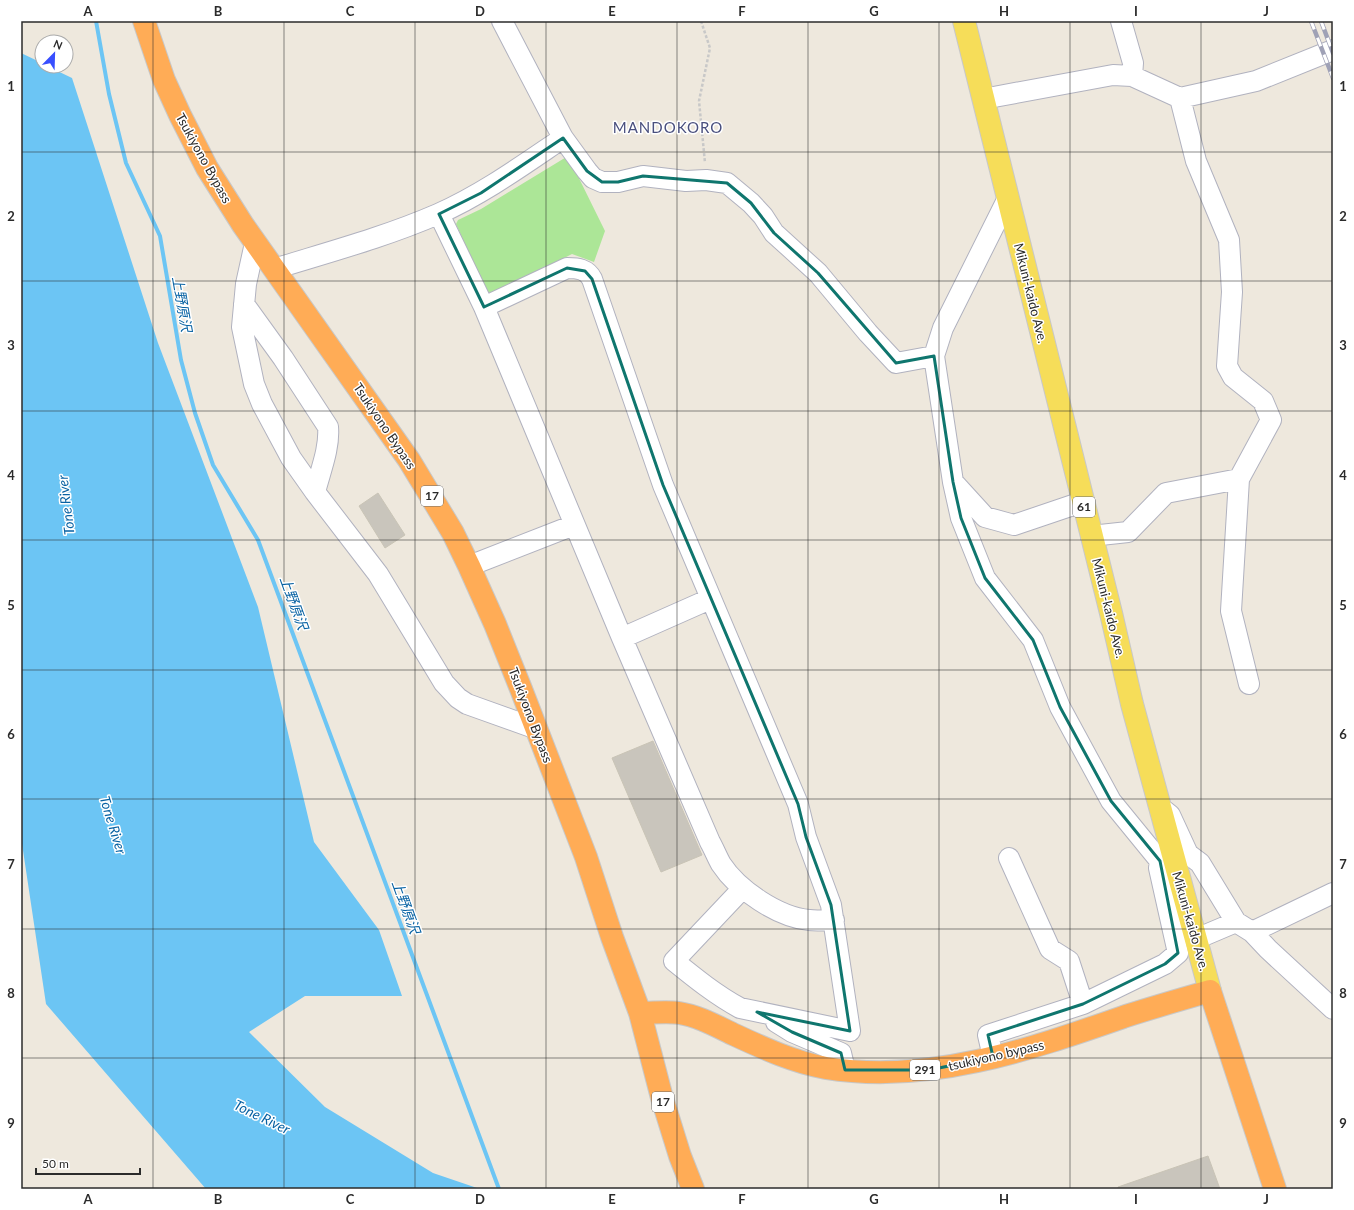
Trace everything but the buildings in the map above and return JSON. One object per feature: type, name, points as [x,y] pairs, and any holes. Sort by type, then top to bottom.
[{"type":"highway","name":"Tsukiyono Bypass","points":[[144,21],[164,80],[197,150],[234,212],[255,243],[380,417],[409,460],[442,513],[469,566],[495,624],[586,857],[612,936],[640,1013]]},
{"type":"highway","name":"tsukiyono bypass","points":[[640,1013],[680,1013],[712,1024],[766,1050],[820,1066],[845,1070],[888,1072],[929,1070],[993,1057],[1050,1042],[1210,991]]},
{"type":"highway","name":"Mikuni-kaido Ave.","points":[[1210,991],[1275,1189]]},
{"type":"highway","name":"17","points":[[640,1013],[662,1098],[680,1156],[693,1189]]},
{"type":"main road","name":"Mikuni-kaido Ave.","points":[[964,21],[1132,704],[1159,806],[1166,859],[1196,939],[1210,991]]},
{"type":"street","points":[[502,21],[563,138],[593,178],[602,182],[618,182],[643,176],[686,181],[706,180],[726,183],[750,203],[762,216],[774,233],[818,273],[868,333],[896,363],[934,356]]},
{"type":"street","points":[[1121,21],[1133,63],[1132,76]]},
{"type":"street","points":[[983,99],[1113,75],[1132,76],[1180,98],[1256,81],[1333,50]]},
{"type":"street","points":[[1180,98],[1196,161],[1229,240],[1232,292],[1227,366],[1233,377],[1263,401],[1271,420],[1239,479],[1230,611],[1249,684]]},
{"type":"street","points":[[274,269],[388,234],[439,214],[481,193],[563,138]]},
{"type":"street","points":[[993,1057],[988,1035],[1083,1004],[1166,964],[1178,953],[1159,868],[1166,859],[1111,800],[1060,707],[1033,640],[985,578],[961,518],[953,482],[934,356],[943,328],[1008,200]]},
{"type":"street","points":[[439,214],[484,307],[622,638],[710,842],[721,863],[742,888],[777,910],[809,920],[834,920]]},
{"type":"street","points":[[255,243],[246,284],[242,326],[254,384],[262,404],[281,440],[314,492],[378,574],[432,664],[449,689],[467,704],[537,729]]},
{"type":"street","points":[[484,307],[568,268],[580,269],[590,275],[663,485],[798,804],[806,837],[831,905],[850,1031],[740,1008],[702,984],[674,961],[742,888]]},
{"type":"street","points":[[244,304],[283,358],[328,427],[326,450],[314,492]]},
{"type":"street","points":[[1091,536],[1128,532],[1166,493],[1239,479]]},
{"type":"street","points":[[953,482],[985,517],[1014,525],[1082,502]]},
{"type":"street","points":[[469,566],[574,525]]},
{"type":"street","points":[[622,638],[710,599]]},
{"type":"street","points":[[1159,806],[1170,815],[1188,854],[1200,862],[1244,927],[1333,1009]]},
{"type":"street","points":[[1009,858],[1050,949],[1069,961],[1083,1004]]},
{"type":"street","points":[[1196,939],[1244,927],[1333,893]]},
{"type":"street","points":[[757,1012],[792,1032],[841,1053],[845,1070]]},
{"type":"path","points":[[701,21],[710,48],[699,101],[706,180]]},
{"type":"highlighted area","points":[[563,138],[587,171],[602,182],[618,182],[643,176],[727,183],[751,203],[774,233],[818,273],[896,363],[934,356],[953,482],[961,518],[985,578],[1033,640],[1060,707],[1111,801],[1160,861],[1178,953],[1165,964],[1083,1004],[988,1035],[993,1057],[929,1070],[845,1070],[841,1053],[792,1032],[757,1012],[850,1031],[831,905],[806,837],[798,804],[663,485],[592,279],[585,271],[567,268],[484,307],[439,214],[481,193]]},
{"type":"green space","points":[[568,156],[605,231],[594,262],[572,254],[495,293],[486,292],[456,224],[458,220],[481,209]]},
{"type":"water","name":"Tone River","points":[[21,53],[34,59],[34,74],[64,74],[72,78],[158,343],[258,607],[314,842],[379,930],[402,996],[305,996],[249,1032],[325,1107],[433,1173],[480,1189],[206,1189],[46,1004],[21,837]]},
{"type":"waterway","name":"上野原沢","points":[[96,21],[109,94],[126,163],[160,236],[181,360],[195,413],[213,465],[258,540],[499,1189]]},
{"type":"railway","points":[[1311,21],[1333,78]]},
{"type":"railway","points":[[1321,21],[1333,53]]},
{"type":"district","name":"MANDOKORO","points":[[668,128]]}]
